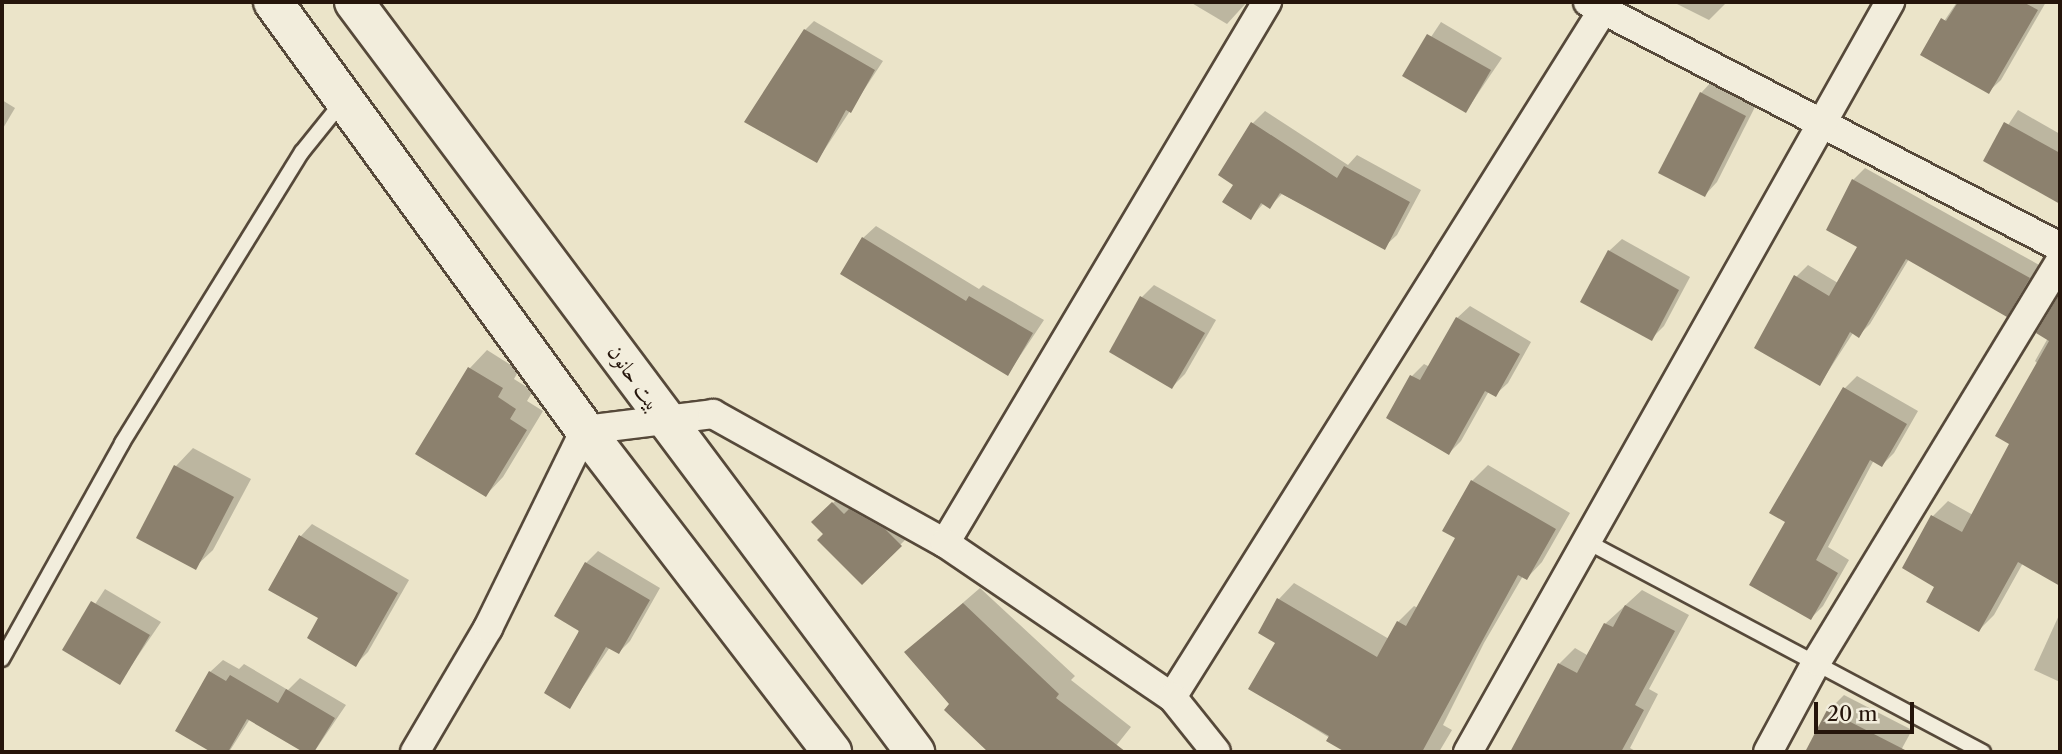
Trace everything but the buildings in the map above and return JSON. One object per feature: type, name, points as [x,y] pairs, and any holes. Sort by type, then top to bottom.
[{"type":"main road","points":[[273,2],[346,97],[585,430],[832,752]]},
{"type":"main road","name":"بيت حانون","points":[[354,2],[565,280],[663,420],[915,752]]},
{"type":"street","points":[[944,543],[1267,2]]},
{"type":"street","points":[[1468,752],[1584,540],[1821,119],[1890,2]]},
{"type":"street","points":[[1172,697],[1596,6],[1821,119],[2060,247]]},
{"type":"street","points":[[1768,752],[1817,661],[2060,261]]},
{"type":"street","points":[[415,752],[488,628],[585,430],[713,414],[944,543],[1172,697],[1216,752]]},
{"type":"lane","points":[[2,659],[122,443],[302,152],[346,97]]},
{"type":"lane","points":[[1584,540],[1817,661],[1983,752]]}]
